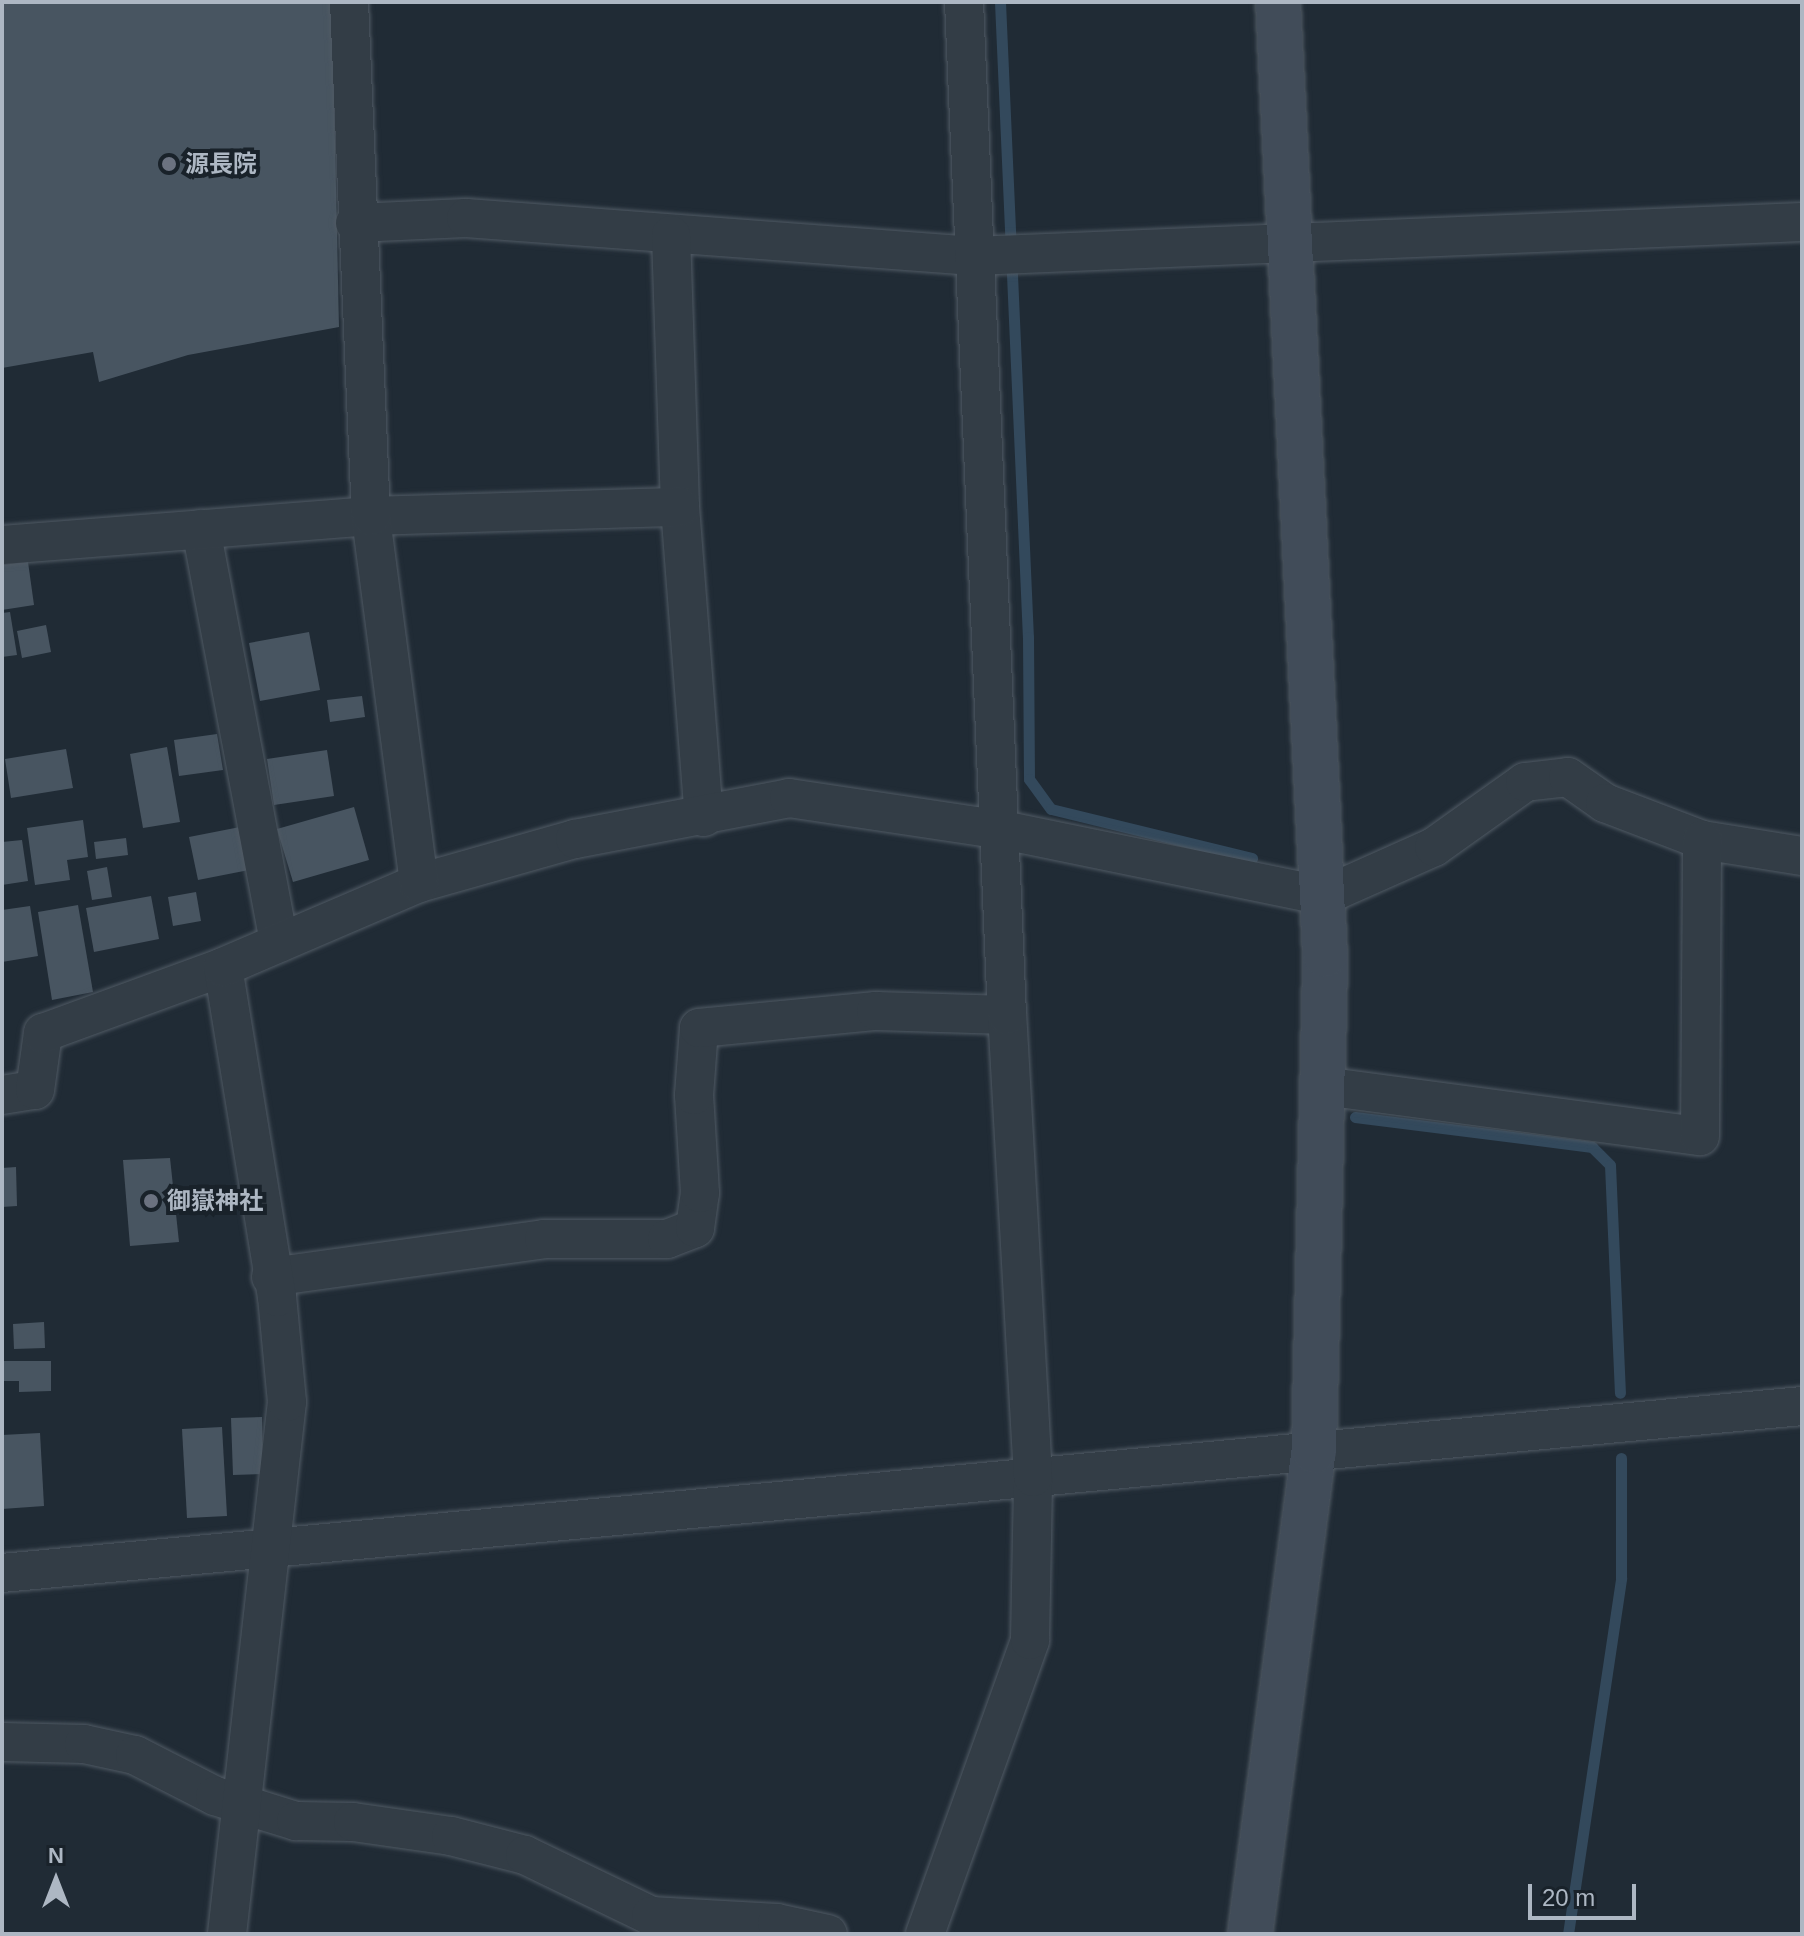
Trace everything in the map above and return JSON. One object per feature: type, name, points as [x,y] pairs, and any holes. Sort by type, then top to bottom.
[{"type":"street","points":[[349,2],[355,223],[371,516],[419,883]]},
{"type":"street","points":[[925,1934],[1030,1640],[1033,1477],[1007,1015],[1000,255],[964,2]]},
{"type":"street","points":[[1250,1934],[1314,1451],[1323,1086],[1324,896],[1278,2]]},
{"type":"street","points":[[355,223],[466,218],[671,235],[1000,255],[1802,222]]},
{"type":"street","points":[[671,235],[680,507],[704,817]]},
{"type":"street","points":[[2,545],[371,516],[680,507]]},
{"type":"street","points":[[201,529],[279,943]]},
{"type":"street","points":[[2,1095],[35,1090],[43,1033],[223,967],[419,883],[575,839],[704,817],[789,798],[1003,830],[1324,896],[1434,847],[1525,782],[1568,777],[1605,803],[1702,840],[1802,856]]},
{"type":"street","points":[[1323,1086],[1700,1136],[1702,840]]},
{"type":"street","points":[[223,967],[287,1402],[245,1807],[227,1934]]},
{"type":"street","points":[[271,1277],[544,1239],[667,1239],[695,1228],[700,1193],[694,1095],[699,1028],[876,1011],[1007,1015]]},
{"type":"street","points":[[2,1573],[1802,1406]]},
{"type":"street","points":[[2,1742],[84,1744],[135,1755],[245,1807],[296,1821],[353,1822],[451,1836],[525,1855],[651,1916],[777,1923],[828,1934]]},
{"type":"building","name":"源長院","points":[[2,2],[332,2],[339,327],[188,355],[99,382],[93,352],[2,368]]},
{"type":"building","points":[[28,562],[34,605],[2,610],[2,565]]},
{"type":"building","points":[[10,612],[17,655],[2,657],[2,613]]},
{"type":"building","points":[[46,625],[51,652],[22,658],[17,631]]},
{"type":"building","points":[[309,632],[320,690],[260,701],[249,643]]},
{"type":"building","points":[[362,696],[365,717],[330,722],[327,700]]},
{"type":"building","points":[[217,734],[223,770],[179,776],[174,740]]},
{"type":"building","points":[[167,747],[180,822],[143,828],[130,754]]},
{"type":"building","points":[[66,749],[73,788],[11,798],[5,759]]},
{"type":"building","points":[[327,750],[334,796],[274,805],[267,759]]},
{"type":"building","points":[[354,807],[369,860],[293,882],[277,829]]},
{"type":"building","points":[[83,820],[88,857],[67,860],[70,880],[35,885],[27,828]]},
{"type":"building","points":[[240,827],[249,870],[198,880],[189,837]]},
{"type":"building","points":[[126,838],[128,855],[96,859],[94,842]]},
{"type":"building","points":[[22,840],[28,881],[2,885],[2,842]]},
{"type":"building","points":[[107,867],[112,897],[92,900],[87,871]]},
{"type":"building","points":[[196,892],[201,921],[173,926],[168,897]]},
{"type":"building","points":[[151,896],[159,939],[94,952],[86,908]]},
{"type":"building","points":[[78,905],[93,992],[52,1000],[38,912]]},
{"type":"building","points":[[30,906],[38,956],[2,962],[2,910]]},
{"type":"building","name":"御嶽神社","points":[[170,1158],[179,1242],[130,1246],[123,1160]]},
{"type":"building","points":[[16,1167],[17,1206],[2,1207],[2,1168]]},
{"type":"building","points":[[44,1322],[45,1348],[14,1349],[13,1324]]},
{"type":"building","points":[[2,1361],[51,1361],[51,1391],[19,1392],[19,1381],[2,1381]]},
{"type":"building","points":[[262,1417],[263,1474],[233,1475],[231,1418]]},
{"type":"building","points":[[222,1427],[227,1516],[187,1518],[182,1429]]},
{"type":"building","points":[[40,1433],[44,1506],[2,1509],[2,1435]]},
{"type":"waterway","points":[[1000,2],[1028,637],[1029,779],[1051,809],[1252,858]]},
{"type":"waterway","points":[[1355,1117],[1592,1147],[1610,1165],[1620,1393]]},
{"type":"waterway","points":[[1568,1934],[1621,1578],[1621,1458]]},
{"type":"place","name":"源長院","points":[[169,164]]},
{"type":"place","name":"御嶽神社","points":[[151,1201]]}]
